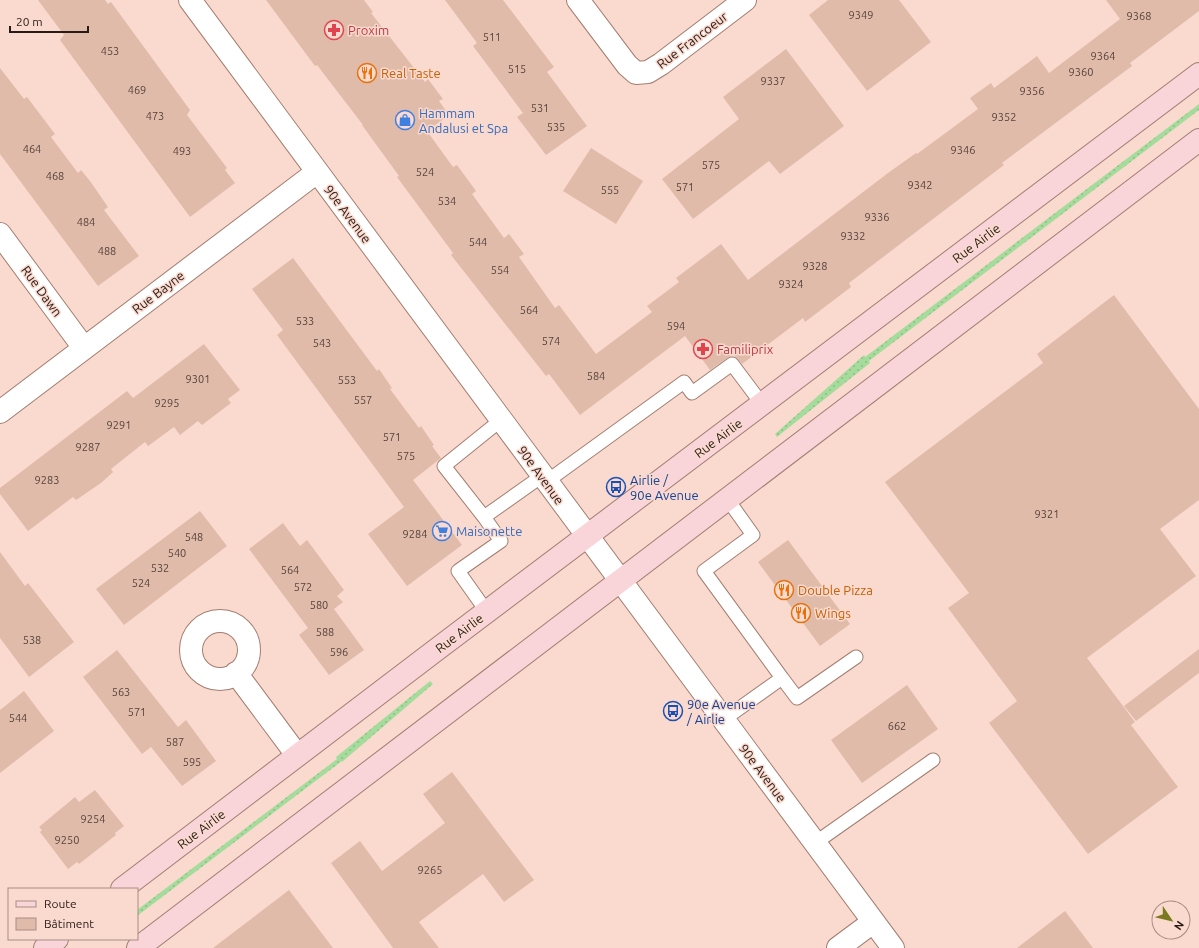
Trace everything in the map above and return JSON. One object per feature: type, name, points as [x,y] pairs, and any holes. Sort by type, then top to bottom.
[{"type":"main road","name":"Rue Airlie","points":[[123,888],[297,755],[1199,74]]},
{"type":"main road","points":[[138,948],[1199,140]]},
{"type":"main road","points":[[45,948],[56,940]]},
{"type":"street","name":"90e Avenue","points":[[190,0],[620,582],[893,948]]},
{"type":"street","name":"Rue Francoeur","points":[[578,0],[627,66],[636,73],[648,72],[661,64],[745,0]]},
{"type":"street","name":"Rue Bayne","points":[[0,412],[317,172]]},
{"type":"street","name":"Rue Dawn","points":[[0,234],[84,348]]},
{"type":"street","points":[[236,673],[297,755]]},
{"type":"street","points":[[838,948],[873,922]]},
{"type":"lane","points":[[484,517],[544,479],[684,382],[692,393],[732,364],[762,404]]},
{"type":"lane","points":[[487,612],[458,571],[501,541],[444,466],[501,420]]},
{"type":"lane","points":[[728,500],[753,535],[704,571],[797,698],[856,657]]},
{"type":"lane","points":[[723,720],[782,678]]},
{"type":"lane","points":[[815,843],[933,760]]},
{"type":"green space","points":[[1199,104],[1199,110],[869,361],[870,363],[777,437],[775,434],[864,355],[865,357]]},
{"type":"green space","points":[[430,681],[433,684],[342,762],[138,915],[138,909],[337,759],[336,757]]},
{"type":"building","points":[[38,0],[105,0],[108,4],[111,2],[190,110],[187,115],[227,168],[225,170],[235,183],[190,217],[60,40],[64,35]]},
{"type":"building","points":[[266,0],[364,0],[373,12],[371,13],[425,82],[428,79],[443,99],[439,101],[449,115],[427,131],[453,167],[457,165],[476,191],[472,194],[504,238],[509,234],[524,254],[519,257],[555,308],[559,305],[596,354],[652,312],[647,306],[679,282],[676,278],[721,244],[748,280],[888,173],[916,153],[917,154],[978,109],[970,98],[991,83],[994,88],[1037,56],[1049,73],[1120,19],[1106,0],[1199,0],[1199,11],[1130,63],[1132,66],[1002,163],[1004,165],[849,283],[851,287],[805,322],[803,318],[742,364],[733,354],[710,370],[685,336],[580,415],[549,374],[546,376],[451,255],[453,253],[397,177],[399,176],[363,125],[317,65],[315,66]]},
{"type":"building","points":[[445,0],[503,0],[554,67],[547,72],[587,126],[546,155],[517,117],[523,113],[473,46],[477,43]]},
{"type":"building","points":[[828,0],[899,0],[931,42],[867,91],[809,15]]},
{"type":"building","points":[[786,49],[844,126],[780,174],[769,161],[693,219],[662,179],[739,119],[723,97]]},
{"type":"building","points":[[0,68],[24,99],[27,97],[55,134],[51,137],[78,173],[81,170],[90,181],[108,207],[104,210],[139,256],[98,286],[0,154]]},
{"type":"building","points":[[591,148],[643,181],[616,224],[563,191]]},
{"type":"building","points":[[293,258],[377,371],[379,369],[392,388],[390,389],[419,428],[421,426],[434,445],[432,446],[441,458],[413,480],[462,545],[407,586],[368,534],[404,507],[277,335],[283,330],[252,289]]},
{"type":"building","points":[[1114,295],[1199,409],[1199,500],[1160,529],[1196,576],[1087,658],[1135,722],[1131,725],[1178,787],[1088,854],[989,723],[1017,701],[948,608],[969,593],[885,482],[1043,363],[1037,354]]},
{"type":"building","points":[[204,344],[240,390],[228,399],[231,403],[202,425],[198,421],[180,435],[174,427],[148,446],[145,442],[111,469],[113,472],[101,483],[76,500],[73,497],[28,531],[0,494],[0,488],[127,391],[133,398]]},
{"type":"building","points":[[200,511],[227,546],[124,625],[96,589]]},
{"type":"building","points":[[283,523],[300,546],[307,540],[344,590],[337,596],[343,602],[334,609],[364,650],[329,675],[299,635],[308,628],[249,549]]},
{"type":"building","points":[[788,540],[850,624],[820,646],[758,562]]},
{"type":"building","points":[[0,552],[25,586],[28,583],[74,642],[29,677],[0,638]]},
{"type":"building","points":[[1199,649],[1199,673],[1136,721],[1124,706]]},
{"type":"building","points":[[117,650],[178,727],[186,720],[216,761],[182,786],[151,747],[142,754],[83,677]]},
{"type":"building","points":[[907,685],[938,729],[862,783],[831,740]]},
{"type":"building","points":[[24,691],[54,731],[0,773],[0,710]]},
{"type":"building","points":[[452,772],[534,880],[504,902],[483,874],[419,922],[439,948],[393,948],[331,863],[360,841],[382,871],[445,823],[423,794]]},
{"type":"building","points":[[95,790],[124,826],[115,833],[116,835],[79,864],[77,862],[68,869],[40,832],[42,830],[39,827],[75,797],[79,802]]},
{"type":"building","points":[[289,890],[333,948],[213,948]]},
{"type":"building","points":[[1065,911],[1093,948],[1017,948]]},
{"type":"place","name":"Proxim","points":[[334,30]]},
{"type":"place","name":"Real Taste","points":[[367,73]]},
{"type":"place","name":"Hammam Andalusi et Spa","points":[[405,120]]},
{"type":"place","name":"Familiprix","points":[[703,349]]},
{"type":"place","name":"Airlie / 90e Avenue","points":[[616,487]]},
{"type":"place","name":"Maisonette","points":[[442,531]]},
{"type":"place","name":"Double Pizza","points":[[784,590]]},
{"type":"place","name":"Wings","points":[[801,613]]},
{"type":"place","name":"90e Avenue / Airlie","points":[[673,711]]}]
